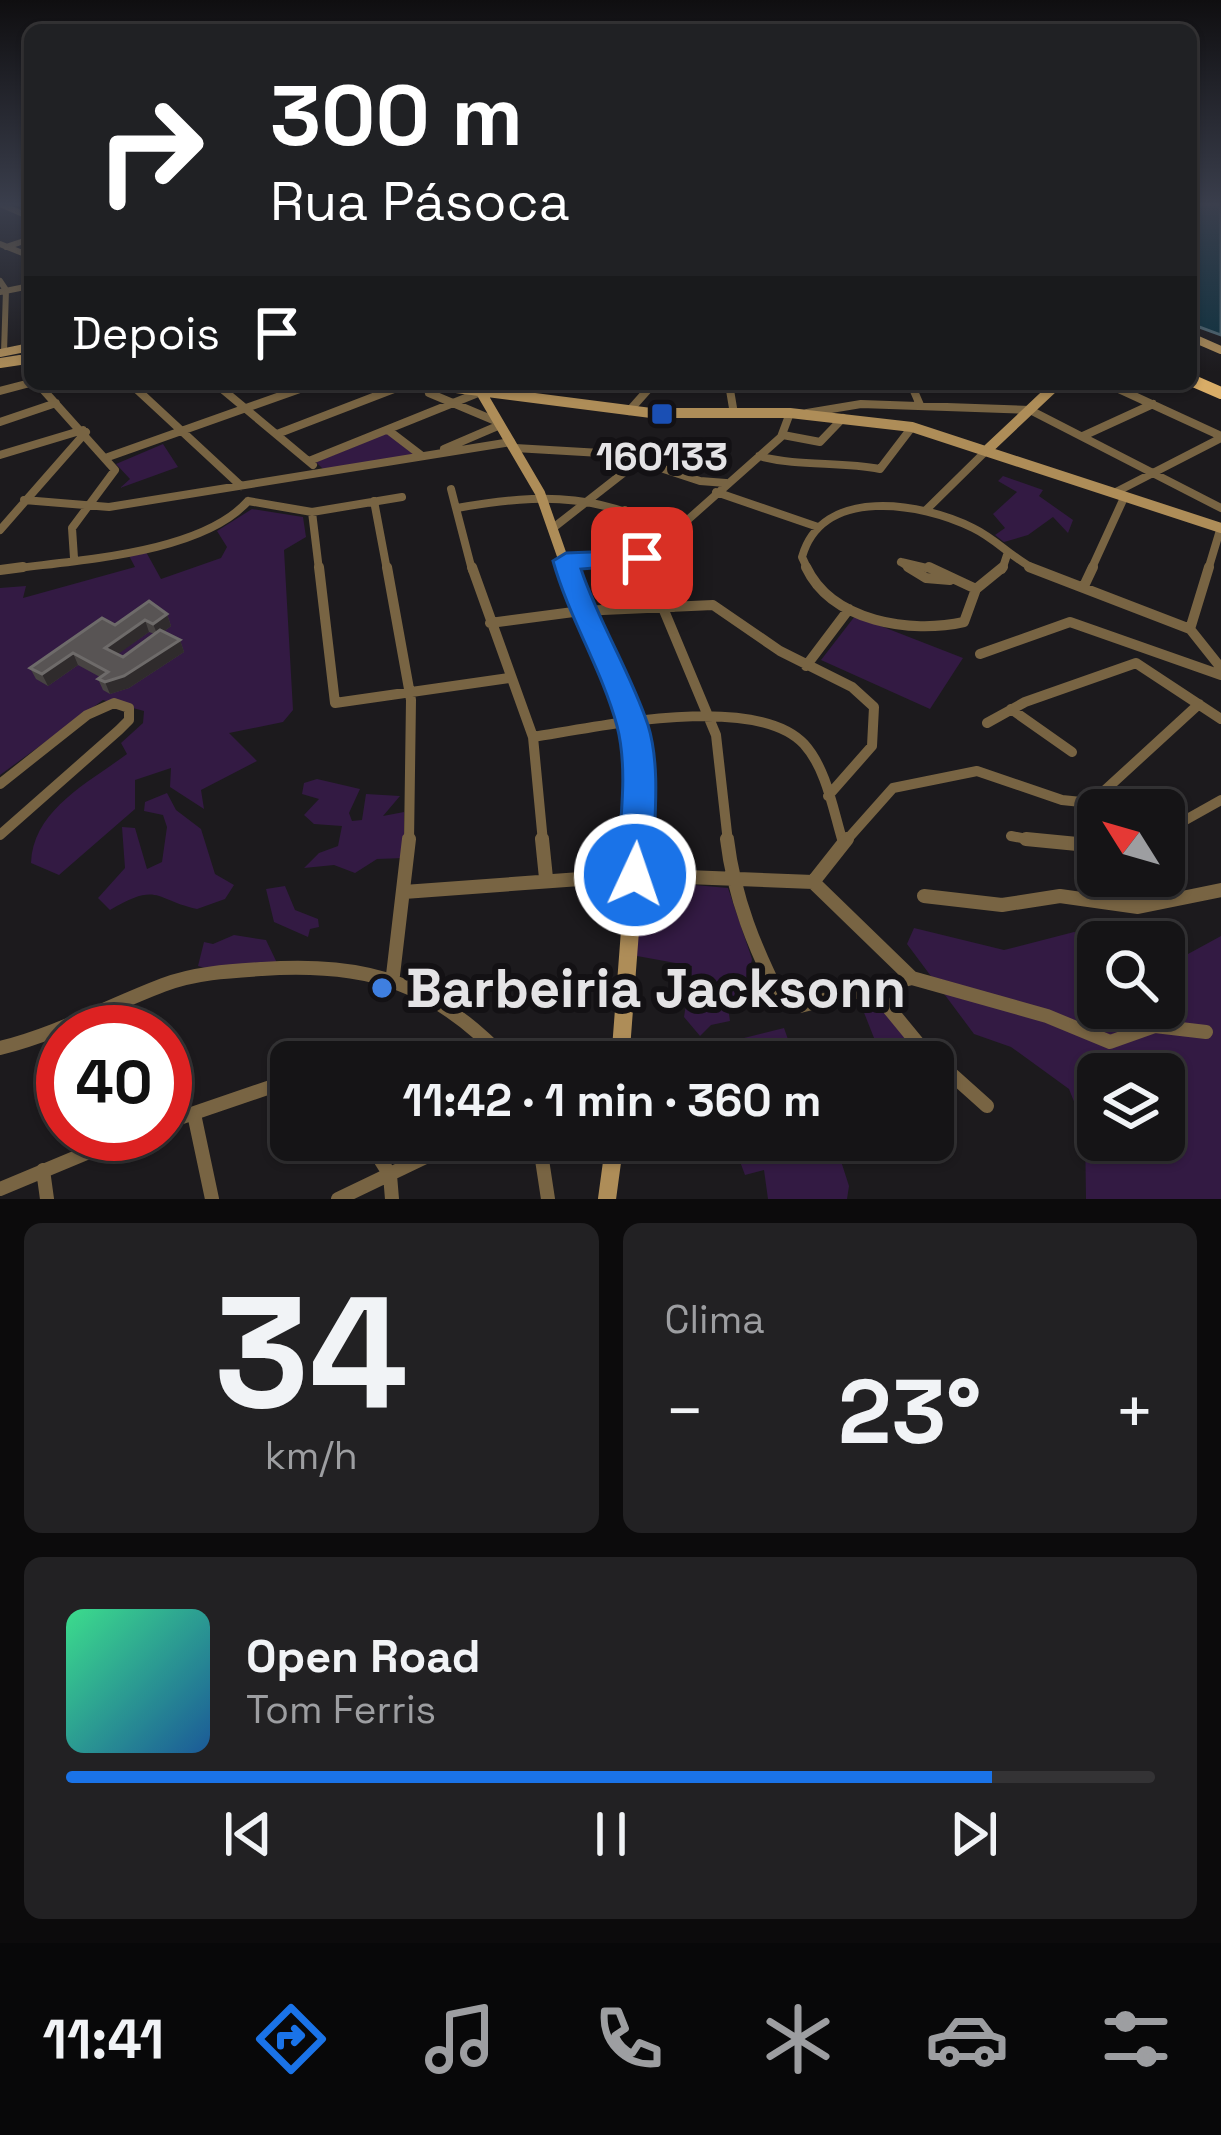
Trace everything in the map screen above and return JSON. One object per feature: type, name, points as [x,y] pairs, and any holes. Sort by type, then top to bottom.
[{"type":"street","points":[[0,281],[5,390]]},
{"type":"street","points":[[41,390],[85,431],[116,473],[84,509],[70,535],[74,558]]},
{"type":"street","points":[[138,390],[241,485],[248,501]]},
{"type":"street","points":[[224,390],[321,473]]},
{"type":"street","points":[[108,457],[297,390]]},
{"type":"street","points":[[277,434],[391,390]]},
{"type":"street","points":[[429,390],[499,424]]},
{"type":"street","points":[[461,390],[629,411],[797,414],[912,427],[1123,500],[1221,528],[1190,629]]},
{"type":"street","points":[[629,411],[648,390]]},
{"type":"street","points":[[730,390],[734,414]]},
{"type":"street","points":[[914,390],[920,405]]},
{"type":"street","points":[[925,511],[1051,390]]},
{"type":"street","points":[[1122,390],[1221,437]]},
{"type":"street","points":[[309,461],[480,393]]},
{"type":"street","points":[[480,393],[540,493],[581,611],[633,726],[638,765],[635,875],[622,1041]]},
{"type":"street","points":[[0,422],[56,404]]},
{"type":"street","points":[[912,978],[874,990],[785,1005],[765,972],[732,881],[722,764],[669,608],[662,552],[673,530],[783,435],[797,414],[854,404],[1030,410],[1221,508]]},
{"type":"street","points":[[1083,436],[1154,404]]},
{"type":"street","points":[[783,435],[820,442],[843,418]]},
{"type":"street","points":[[425,456],[499,424]]},
{"type":"street","points":[[759,456],[789,465],[832,460],[880,469],[912,427]]},
{"type":"street","points":[[388,430],[425,456]]},
{"type":"street","points":[[0,455],[85,431]]},
{"type":"street","points":[[0,530],[85,431]]},
{"type":"street","points":[[1109,495],[1158,475],[1221,437]]},
{"type":"street","points":[[23,500],[84,509],[513,445],[610,452],[695,480],[726,483]]},
{"type":"street","points":[[554,528],[640,460]]},
{"type":"street","points":[[451,489],[490,623],[533,736],[546,878]]},
{"type":"street","points":[[716,492],[818,527]]},
{"type":"street","points":[[457,508],[540,493],[593,498],[686,538]]},
{"type":"street","points":[[248,501],[312,512],[402,497]]},
{"type":"street","points":[[1084,586],[1123,500]]},
{"type":"street","points":[[0,570],[194,536],[234,519],[248,501]]},
{"type":"street","points":[[374,502],[410,694],[412,812],[393,975]]},
{"type":"street","points":[[1040,568],[1002,571],[976,589],[964,622],[932,631],[909,631],[849,609],[824,594],[807,573],[804,545],[835,516],[870,508],[925,511],[980,532],[1007,555],[1040,568],[1190,629],[1221,671]]},
{"type":"street","points":[[608,558],[625,510]]},
{"type":"street","points":[[312,512],[330,694],[339,704],[509,678]]},
{"type":"street","points":[[1002,571],[1007,555]]},
{"type":"street","points":[[566,561],[645,559],[654,588]]},
{"type":"street","points":[[950,580],[930,579],[900,563],[913,560],[976,589]]},
{"type":"street","points":[[490,623],[581,611],[708,604],[722,609],[806,665],[852,687],[877,714],[868,756],[828,796]]},
{"type":"street","points":[[806,665],[849,609]]},
{"type":"street","points":[[980,654],[1065,622],[1221,671]]},
{"type":"street","points":[[987,723],[1011,709],[1136,663],[1221,719]]},
{"type":"street","points":[[0,784],[87,715],[114,703],[129,708],[129,720],[119,730],[0,835]]},
{"type":"street","points":[[813,882],[842,839],[893,788],[977,771],[1062,800],[1090,803],[1155,746],[1177,718],[1199,704]]},
{"type":"street","points":[[1011,709],[1072,752]]},
{"type":"street","points":[[533,736],[706,716],[754,719],[796,737],[828,796],[842,839]]},
{"type":"street","points":[[1185,820],[1221,800]]},
{"type":"street","points":[[1012,836],[1077,847]]},
{"type":"street","points":[[404,892],[635,875],[813,882],[912,978],[1047,1016],[1110,1042],[1155,1026],[1206,1033]]},
{"type":"street","points":[[924,896],[1001,904],[1060,896],[1138,907],[1221,890]]},
{"type":"street","points":[[0,1048],[167,984],[216,973],[306,965],[358,966],[393,975],[459,1015],[486,1041]]},
{"type":"street","points":[[874,990],[920,1046],[987,1106]]},
{"type":"street","points":[[212,1199],[194,1114],[270,1086]]},
{"type":"street","points":[[0,1189],[66,1161]]},
{"type":"street","points":[[381,1161],[390,1175],[392,1199]]},
{"type":"street","points":[[338,1199],[418,1161]]},
{"type":"street","points":[[542,1161],[548,1199]]},
{"type":"street","points":[[607,1199],[612,1161]]},
{"type":"street","points":[[44,1170],[47,1199]]},
{"type":"shaded area","points":[[387,433],[415,455],[324,470],[316,462]]},
{"type":"shaded area","points":[[163,444],[178,467],[120,488],[130,479],[116,464]]},
{"type":"shaded area","points":[[1003,476],[1043,490],[1039,496],[1073,520],[1068,533],[1053,517],[1028,535],[1004,542],[995,535],[1005,528],[993,514],[1017,492],[998,481]]},
{"type":"shaded area","points":[[252,509],[303,517],[306,537],[284,550],[293,710],[283,722],[229,733],[257,761],[201,790],[204,809],[170,787],[171,768],[135,780],[135,809],[59,875],[31,863],[34,844],[52,813],[127,754],[121,743],[143,723],[144,711],[103,700],[0,775],[0,588],[26,586],[23,598],[135,567],[127,552],[145,550],[161,579],[221,558],[227,547],[217,531]]},
{"type":"shaded area","points":[[855,616],[963,658],[930,709],[821,660]]},
{"type":"shaded area","points":[[317,779],[360,789],[349,813],[352,821],[362,820],[366,794],[400,796],[383,816],[404,812],[404,858],[377,859],[355,873],[334,865],[304,868],[319,853],[338,846],[342,826],[314,824],[304,815],[319,799],[302,794],[304,783]]},
{"type":"shaded area","points":[[167,793],[176,810],[201,829],[215,874],[234,885],[225,899],[197,909],[148,895],[110,910],[98,898],[125,868],[122,827],[135,828],[147,869],[162,862],[167,827],[163,815],[144,811],[145,802]]},
{"type":"shaded area","points":[[673,883],[728,888],[752,959],[743,1005],[728,1007],[730,1021],[711,1025],[700,1036],[684,1017],[692,966],[637,956],[638,913],[651,910]]},
{"type":"shaded area","points":[[285,886],[295,910],[318,919],[319,927],[310,929],[308,937],[274,922],[266,889]]},
{"type":"shaded area","points":[[914,928],[1004,950],[1077,933],[1077,1029],[1185,1029],[1185,953],[1221,936],[1221,1199],[1086,1199],[1085,1161],[1185,1161],[1185,1053],[1077,1053],[1077,1109],[1069,1089],[1011,1047],[974,1034],[907,944]]},
{"type":"shaded area","points":[[234,935],[266,940],[278,965],[212,970],[198,966],[204,942],[213,944]]},
{"type":"shaded area","points":[[889,1001],[907,1041],[875,1041],[861,1005]]},
{"type":"shaded area","points":[[784,1028],[789,1041],[732,1041]]},
{"type":"shaded area","points":[[740,1161],[841,1161],[849,1186],[847,1199],[768,1199],[764,1170],[745,1175]]},
{"type":"water","points":[[1197,260],[1221,260],[1221,335],[1197,326]]},
{"type":"building","points":[[149,601],[167,614],[153,624],[145,620],[105,648],[123,657],[160,630],[180,640],[124,676],[105,682],[98,679],[108,672],[73,653],[42,674],[30,668],[102,618],[115,625]]},
{"type":"place","name":"160133","points":[[662,414]]},
{"type":"place","name":"Barbeiria Jacksonn","points":[[382,988]]},
{"type":"route","points":[[635,875],[638,765],[633,726],[581,611],[566,561],[642,558]]}]
